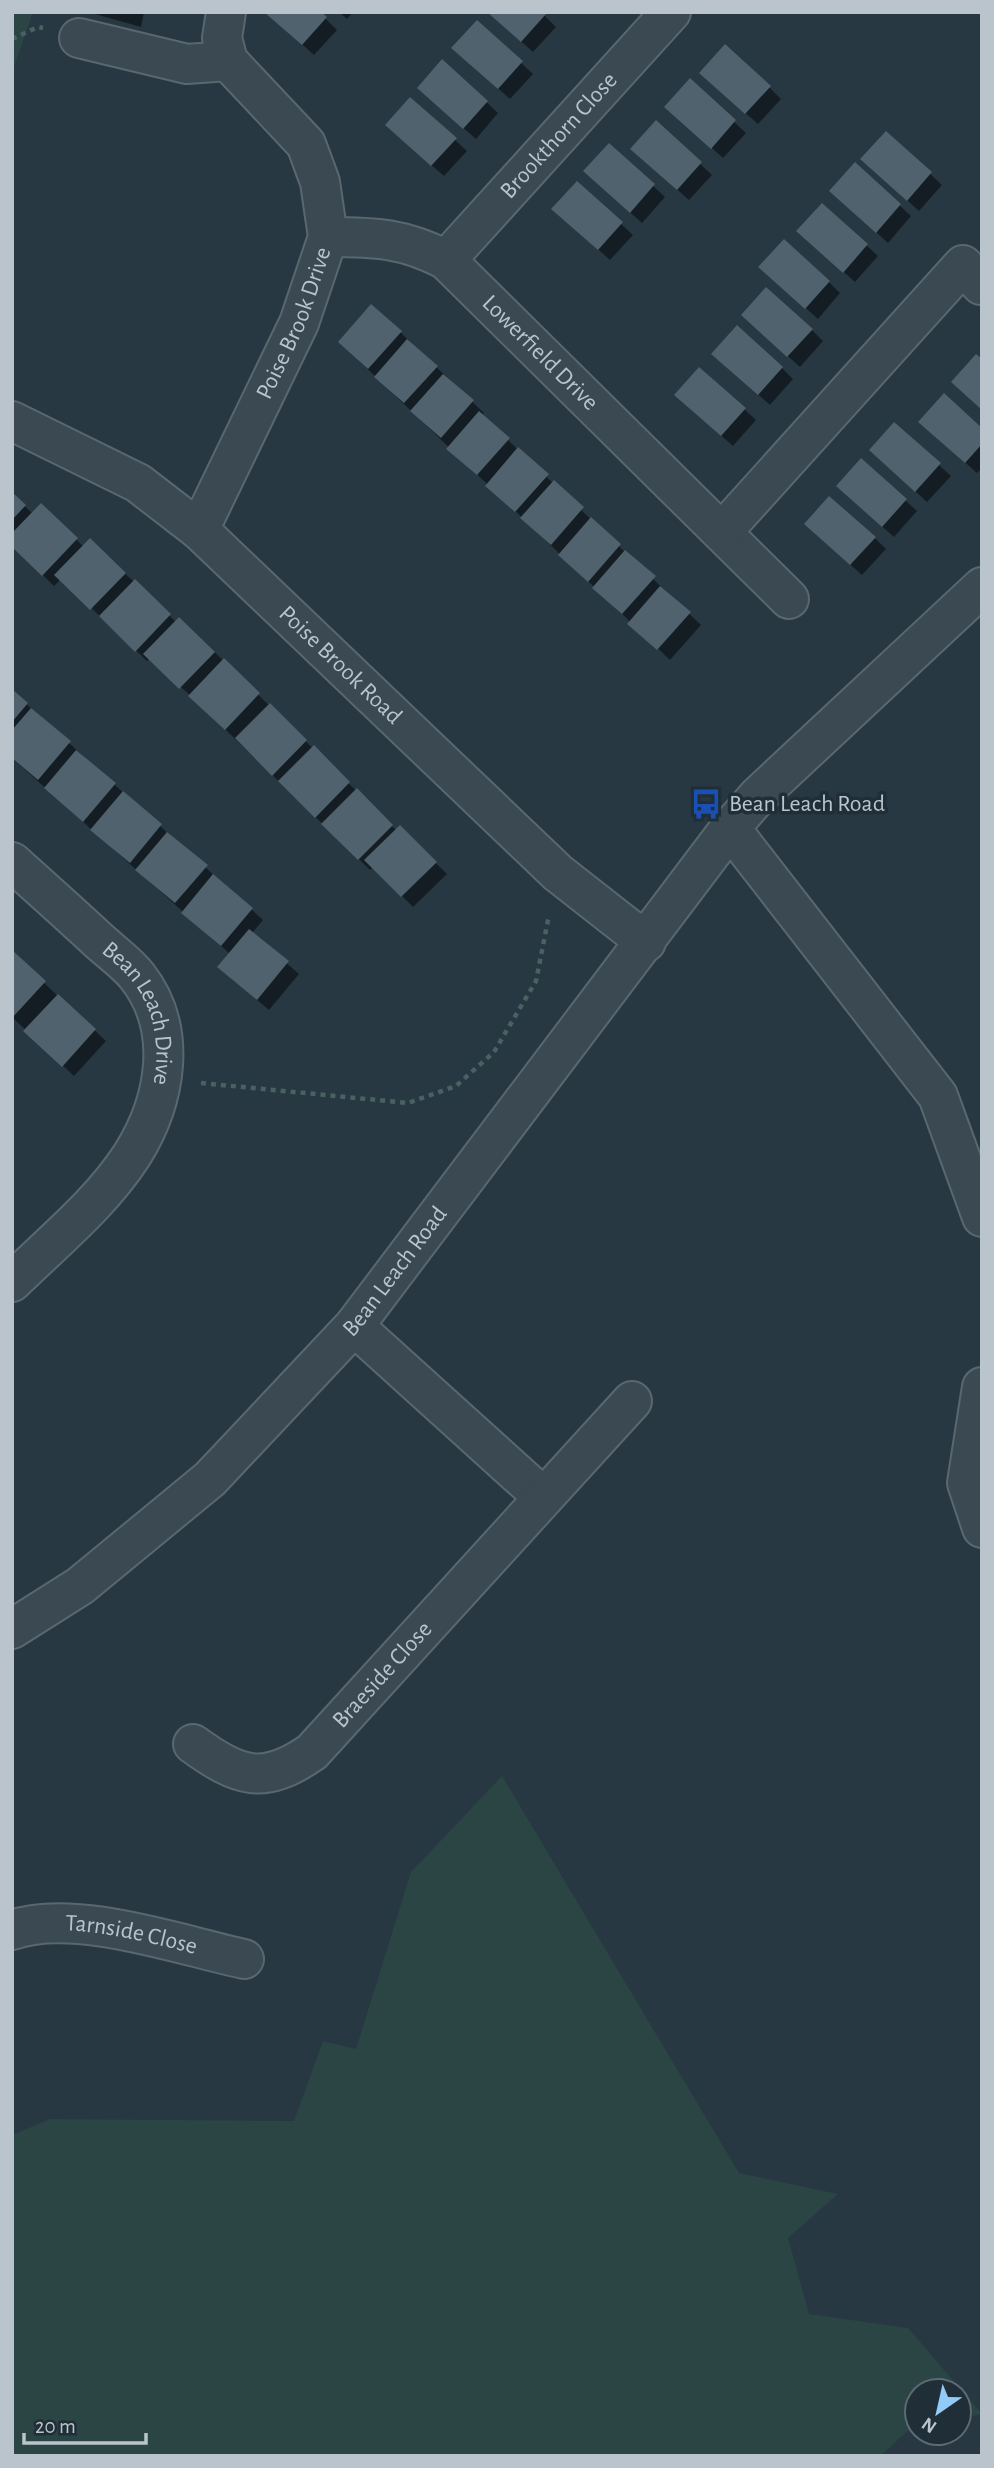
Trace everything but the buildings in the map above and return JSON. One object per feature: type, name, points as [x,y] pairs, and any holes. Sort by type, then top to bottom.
[{"type":"street","points":[[79,38],[187,64],[228,61],[222,38],[226,12]]},
{"type":"street","name":"Brookthorn Close","points":[[446,260],[671,12]]},
{"type":"street","name":"Poise Brook Drive","points":[[199,530],[299,323],[328,237],[320,182],[306,144],[228,61]]},
{"type":"street","name":"Lowerfield Drive","points":[[328,237],[381,237],[418,245],[446,260],[789,599]]},
{"type":"street","points":[[722,532],[963,265]]},
{"type":"street","name":"Poise Brook Road","points":[[12,421],[138,483],[199,530],[558,873],[646,942]]},
{"type":"street","name":"Bean Leach Road","points":[[12,1629],[80,1586],[210,1479],[354,1326],[730,828],[758,796],[982,587]]},
{"type":"street","points":[[730,828],[938,1096],[982,1217]]},
{"type":"street","name":"Bean Leach Drive","points":[[12,862],[137,976],[158,1010],[165,1044],[162,1079],[151,1115],[133,1154],[104,1191],[12,1282]]},
{"type":"street","points":[[354,1326],[542,1496]]},
{"type":"street","points":[[982,1387],[967,1483],[982,1528]]},
{"type":"street","name":"Braeside Close","points":[[195,1742],[221,1764],[240,1772],[264,1774],[288,1769],[312,1752],[542,1496],[632,1401]]},
{"type":"street","name":"Tarnside Close","points":[[14,1927],[55,1922],[103,1927],[244,1959]]},
{"type":"path","points":[[162,1079],[408,1103],[457,1086],[494,1052],[536,981],[558,873]]},
{"type":"green space","points":[[12,12],[33,12],[12,73]]},
{"type":"green space","points":[[502,1776],[739,2173],[838,2194],[788,2238],[809,2314],[908,2328],[950,2377],[903,2377],[903,2435],[880,2456],[12,2456],[12,2135],[50,2119],[294,2121],[323,2041],[356,2049],[411,1872]]},
{"type":"green space","points":[[973,2404],[982,2414],[973,2416]]},
{"type":"place","name":"Bean Leach Road","points":[[706,804]]}]
